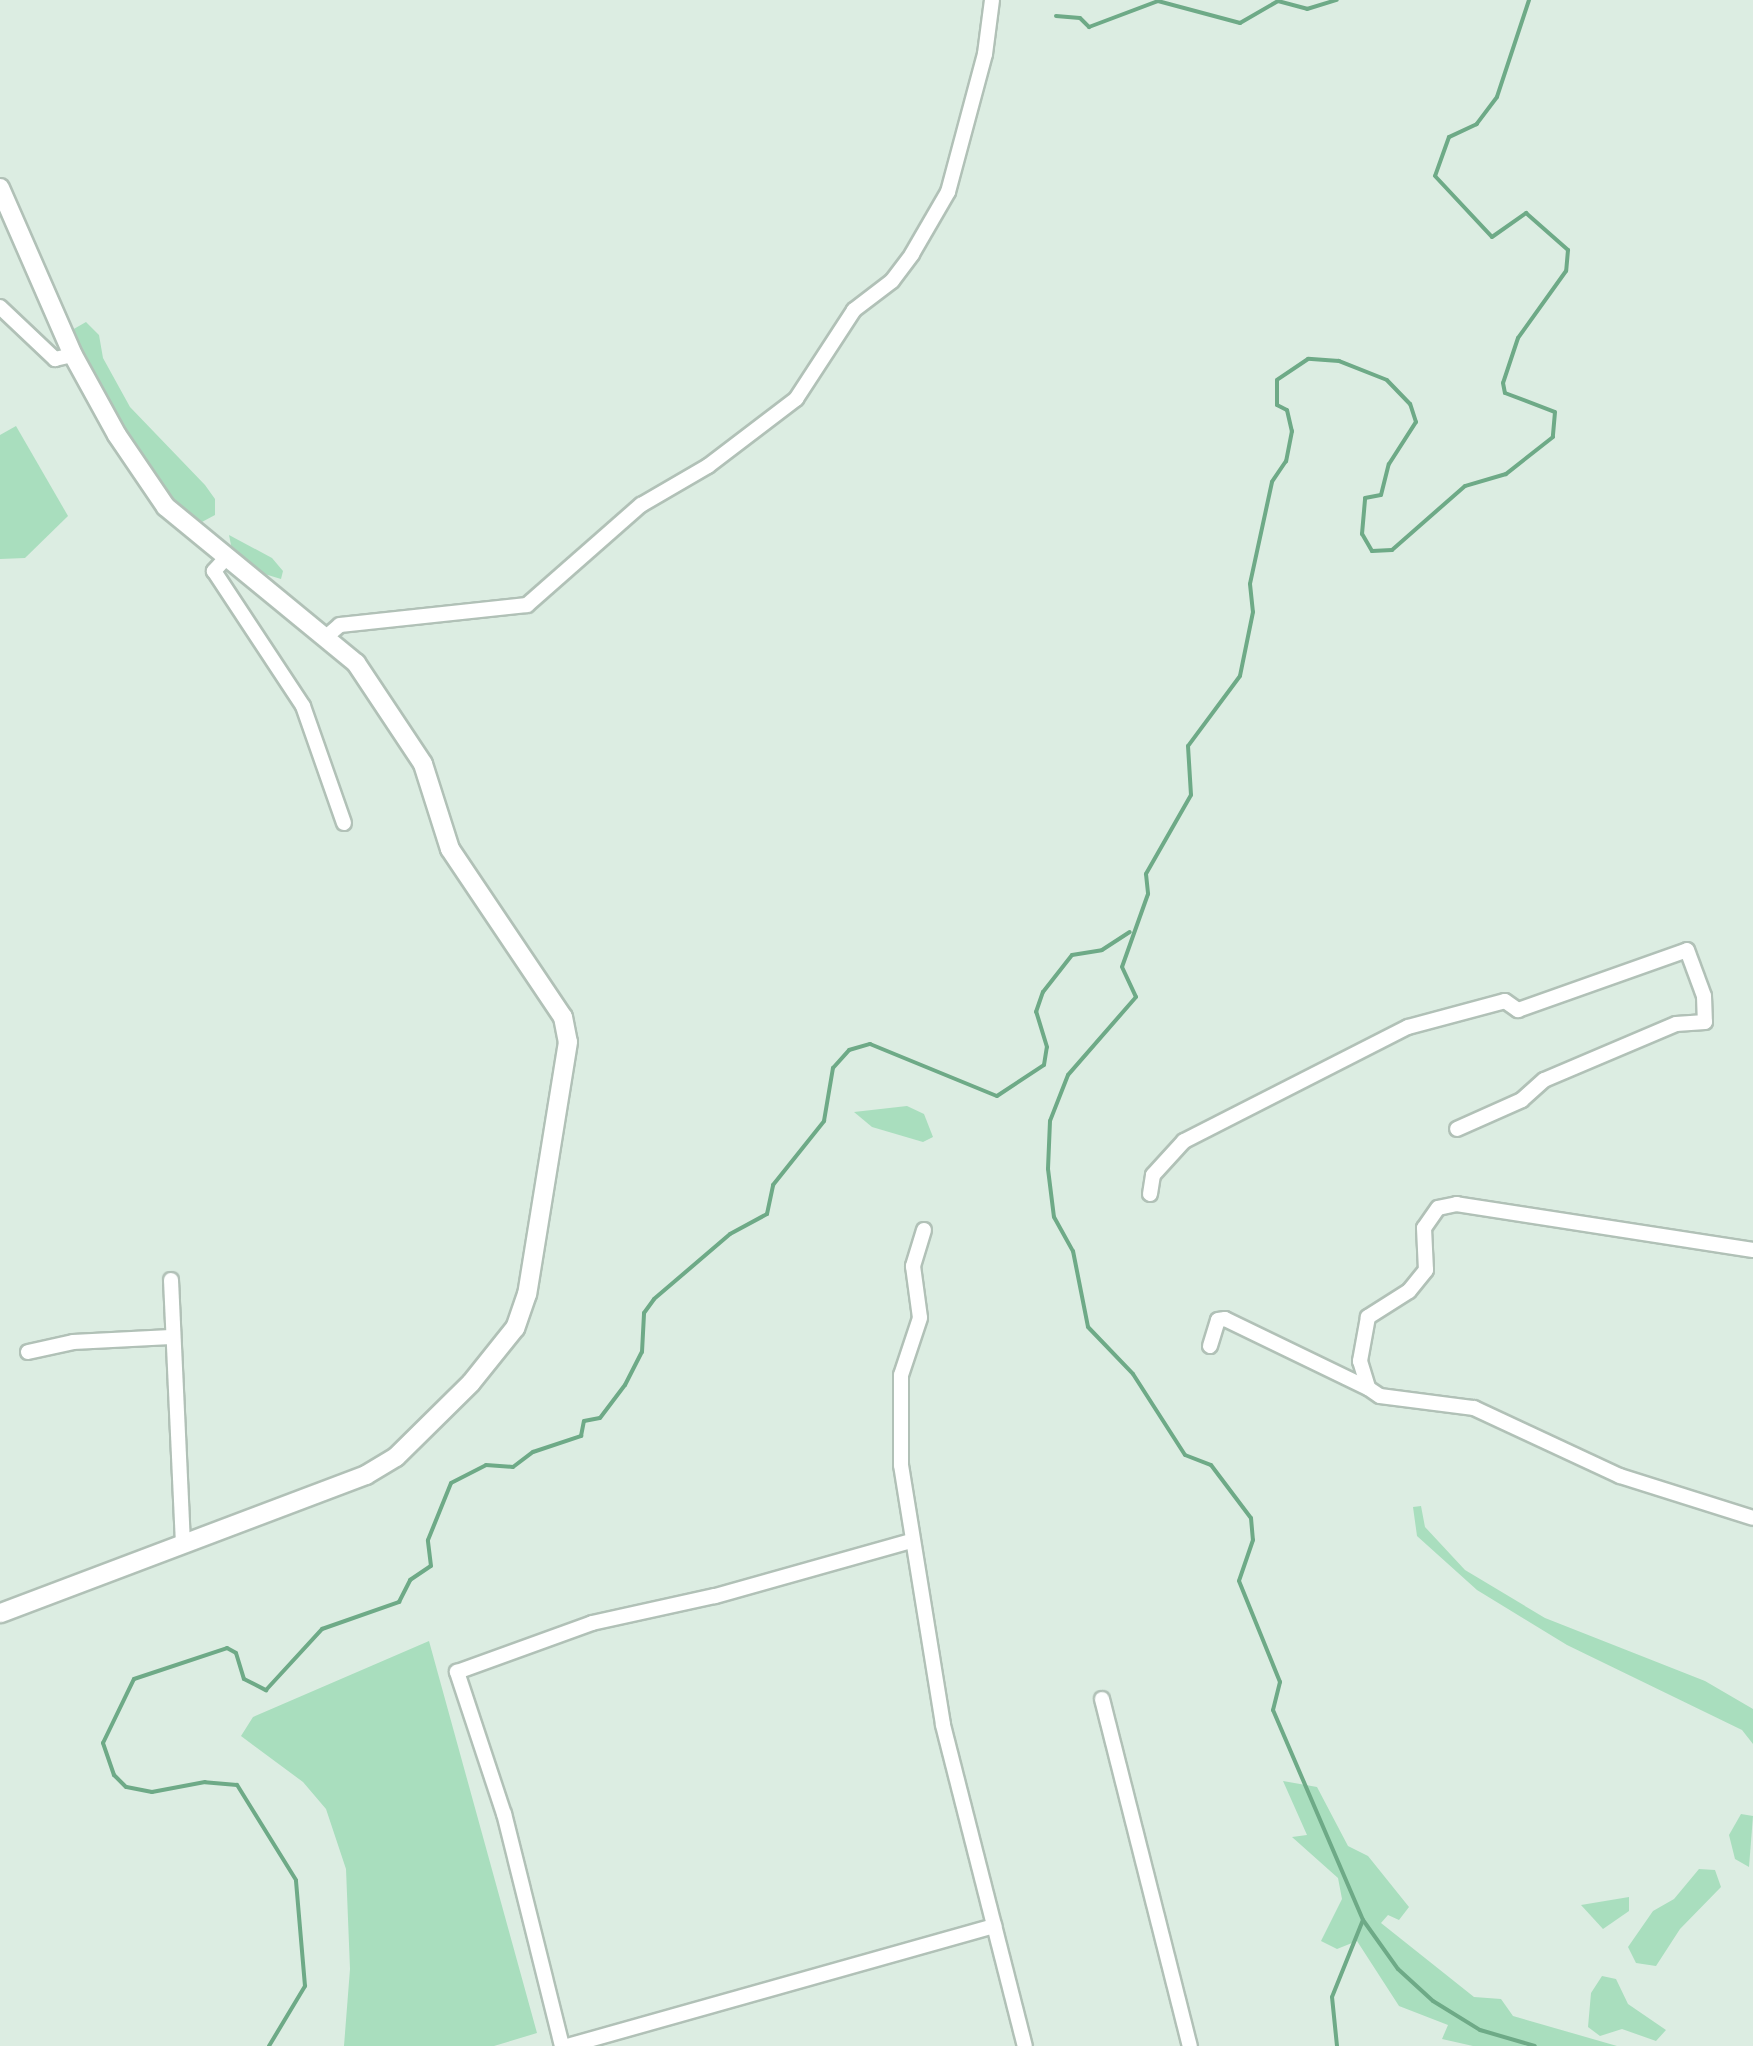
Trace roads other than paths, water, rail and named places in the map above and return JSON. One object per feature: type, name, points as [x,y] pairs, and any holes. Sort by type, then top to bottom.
[{"type":"street","points":[[326,637],[340,625],[527,605],[641,505],[708,466],[796,399],[854,310],[892,281],[912,254],[948,192],[985,54],[992,0]]},
{"type":"street","points":[[0,188],[73,355],[166,507],[356,663],[423,764],[450,849],[563,1017],[567,1069],[554,1157],[521,1316],[471,1383],[396,1457],[366,1475],[0,1613]]},
{"type":"street","points":[[0,307],[55,359],[73,355]]},
{"type":"street","points":[[226,558],[214,571],[303,706],[344,823]]},
{"type":"street","points":[[1150,1194],[1153,1175],[1184,1141],[1408,1027],[1505,1001],[1518,1010],[1687,950],[1704,996],[1705,1022],[1676,1024],[1544,1080],[1522,1100],[1457,1129]]},
{"type":"street","points":[[1368,1388],[1360,1361],[1368,1317],[1409,1291],[1426,1270],[1424,1228],[1438,1208],[1457,1204],[1753,1250]]},
{"type":"street","points":[[924,1230],[913,1266],[920,1318],[901,1375],[901,1465],[943,1725],[1025,2046]]},
{"type":"street","points":[[171,1280],[171,1337],[183,1544]]},
{"type":"street","points":[[1210,1346],[1218,1320],[1225,1319],[1380,1396],[1474,1408],[1620,1476],[1753,1518]]},
{"type":"street","points":[[28,1352],[73,1342],[171,1337]]},
{"type":"street","points":[[911,1541],[715,1596],[592,1623],[457,1672],[504,1814],[565,2046],[994,1926]]},
{"type":"street","points":[[1102,1699],[1190,2046]]},
{"type":"waterway","points":[[1056,16],[1080,18],[1089,27],[1158,1],[1240,23],[1278,1],[1307,9],[1337,0]]},
{"type":"waterway","points":[[1529,0],[1497,97],[1477,124],[1449,137],[1435,176],[1492,237],[1526,213],[1568,250],[1566,271],[1518,338],[1503,383],[1505,393],[1555,412],[1553,437],[1506,474],[1465,486],[1392,550],[1372,551],[1362,534],[1365,498],[1381,495],[1389,464],[1416,422],[1410,404],[1387,380],[1339,361],[1308,359],[1277,380],[1277,405],[1287,410],[1292,431],[1286,461],[1272,482],[1250,584],[1253,612],[1240,676],[1188,746],[1191,795],[1146,874],[1148,894],[1122,967],[1136,997],[1068,1075],[1050,1121],[1048,1169],[1054,1217],[1073,1251],[1088,1327],[1133,1374],[1185,1455],[1211,1465],[1251,1518],[1253,1540],[1239,1581],[1280,1682],[1273,1710],[1363,1920],[1398,1969],[1433,2001],[1480,2030],[1535,2046]]},
{"type":"waterway","points":[[269,2046],[305,1986],[296,1880],[237,1785],[205,1782],[152,1792],[126,1787],[114,1775],[103,1743],[134,1679],[227,1648],[236,1653],[244,1679],[266,1690],[322,1629],[399,1602],[410,1580],[431,1566],[428,1540],[451,1483],[486,1465],[513,1467],[533,1452],[581,1436],[584,1421],[600,1418],[625,1385],[642,1352],[644,1313],[654,1299],[730,1234],[767,1214],[773,1185],[824,1121],[833,1068],[849,1050],[870,1044],[997,1096],[1044,1065],[1047,1047],[1036,1012],[1043,992],[1072,955],[1102,950],[1130,932]]},
{"type":"waterway","points":[[1337,2046],[1332,1997],[1363,1920]]}]
